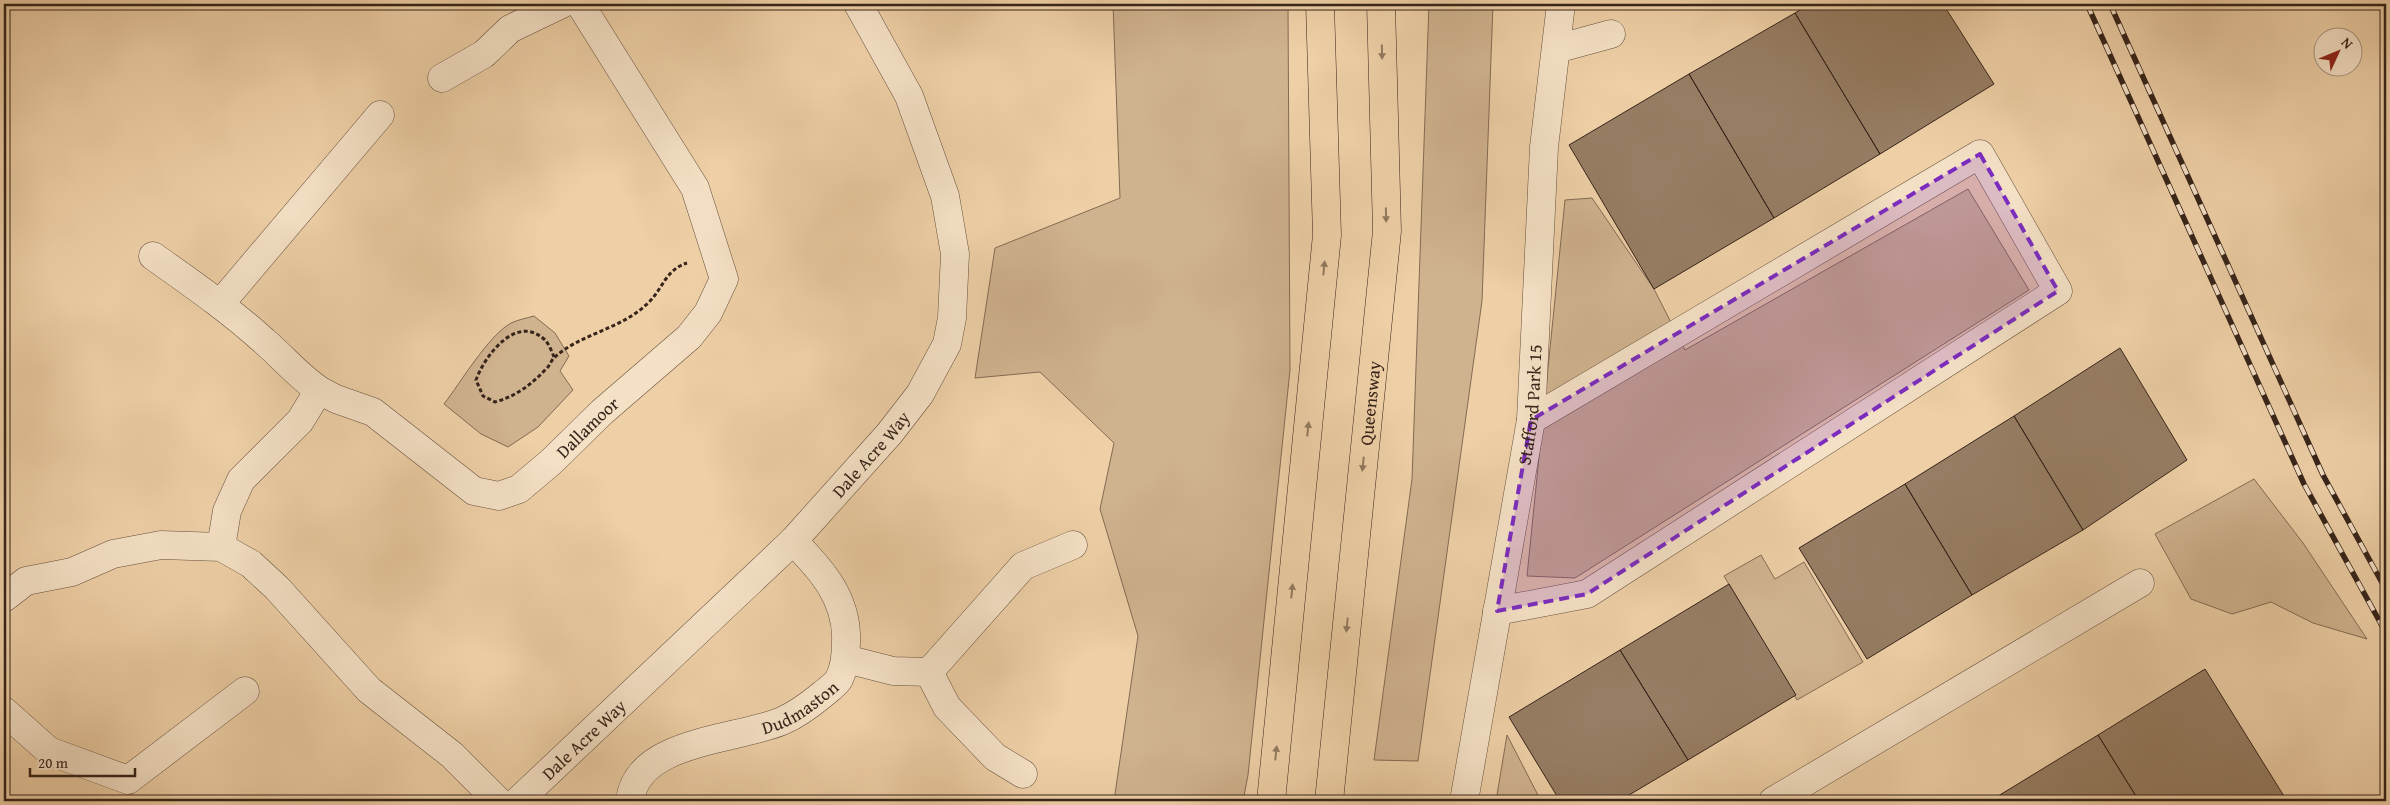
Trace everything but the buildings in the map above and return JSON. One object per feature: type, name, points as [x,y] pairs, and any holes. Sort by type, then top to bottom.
[{"type":"highway","points":[[1271,801],[1327,235],[1320,4]]},
{"type":"highway","name":"Queensway","points":[[1329,801],[1387,232],[1381,4]]},
{"type":"street","points":[[442,78],[484,54],[510,30],[562,4]]},
{"type":"street","name":"Dallamoor","points":[[153,256],[220,304],[266,342],[298,376],[336,399],[374,412],[474,491],[499,496],[519,489],[551,462],[602,412],[689,337],[708,313],[724,279],[695,188],[580,4]]},
{"type":"street","name":"Dale Acre Way","points":[[518,801],[793,541],[888,434],[920,394],[947,344],[952,318],[955,254],[944,196],[909,96],[858,4]]},
{"type":"street","name":"Stafford Park 15","points":[[1464,801],[1531,420],[1544,147],[1561,4]]},
{"type":"street","points":[[1556,49],[1611,34]]},
{"type":"street","points":[[220,304],[380,115]]},
{"type":"street","points":[[1497,611],[1587,594],[2058,291],[1980,154],[1531,420]]},
{"type":"street","points":[[221,547],[228,511],[241,480],[300,421],[319,390]]},
{"type":"street","name":"Dudmaston","points":[[630,801],[631,790],[650,763],[694,744],[744,733],[782,721],[816,700],[839,680],[846,659],[846,636],[840,603],[824,573],[793,541]]},
{"type":"street","points":[[4,598],[26,581],[72,572],[113,554],[161,545],[221,547],[251,564],[278,588],[369,690],[452,755],[498,801]]},
{"type":"street","points":[[929,672],[1023,566],[1073,545]]},
{"type":"street","points":[[1773,801],[2140,583]]},
{"type":"street","points":[[846,659],[893,671],[929,672]]},
{"type":"street","points":[[929,672],[947,707],[995,757],[1023,774]]},
{"type":"street","points":[[4,711],[49,751],[128,780],[245,691]]},
{"type":"path","points":[[554,357],[545,340],[530,330],[517,331],[490,354],[481,367],[476,380],[483,396],[495,402],[511,398],[548,368],[554,357],[574,345],[618,325],[648,303],[675,267],[696,261],[697,248],[714,243]]},
{"type":"highlighted area","points":[[1980,154],[2058,291],[1587,594],[1497,611],[1531,420]]},
{"type":"shaded area","points":[[1113,4],[1288,4],[1290,370],[1248,775],[1243,801],[1114,801],[1138,636],[1100,509],[1114,443],[1040,372],[975,378],[995,248],[1120,198]]},
{"type":"shaded area","points":[[1429,4],[1493,4],[1482,301],[1418,761],[1374,760],[1412,479]]},
{"type":"shaded area","points":[[1968,189],[2029,290],[1575,578],[1527,576],[1565,200],[1592,198],[1654,289],[1685,350]]},
{"type":"shaded area","points":[[534,316],[555,333],[569,356],[560,371],[573,390],[538,427],[508,447],[481,434],[444,404],[475,360],[502,329],[511,323]]},
{"type":"shaded area","points":[[2254,479],[2303,543],[2367,639],[2313,623],[2271,602],[2232,614],[2191,599],[2155,534]]},
{"type":"shaded area","points":[[1761,555],[1775,579],[1804,562],[1863,662],[1797,700],[1724,576]]},
{"type":"shaded area","points":[[1507,735],[1541,801],[1496,801]]},
{"type":"railway","points":[[2087,4],[2304,484],[2386,633]]},
{"type":"railway","points":[[2110,4],[2323,475],[2386,590]]}]
